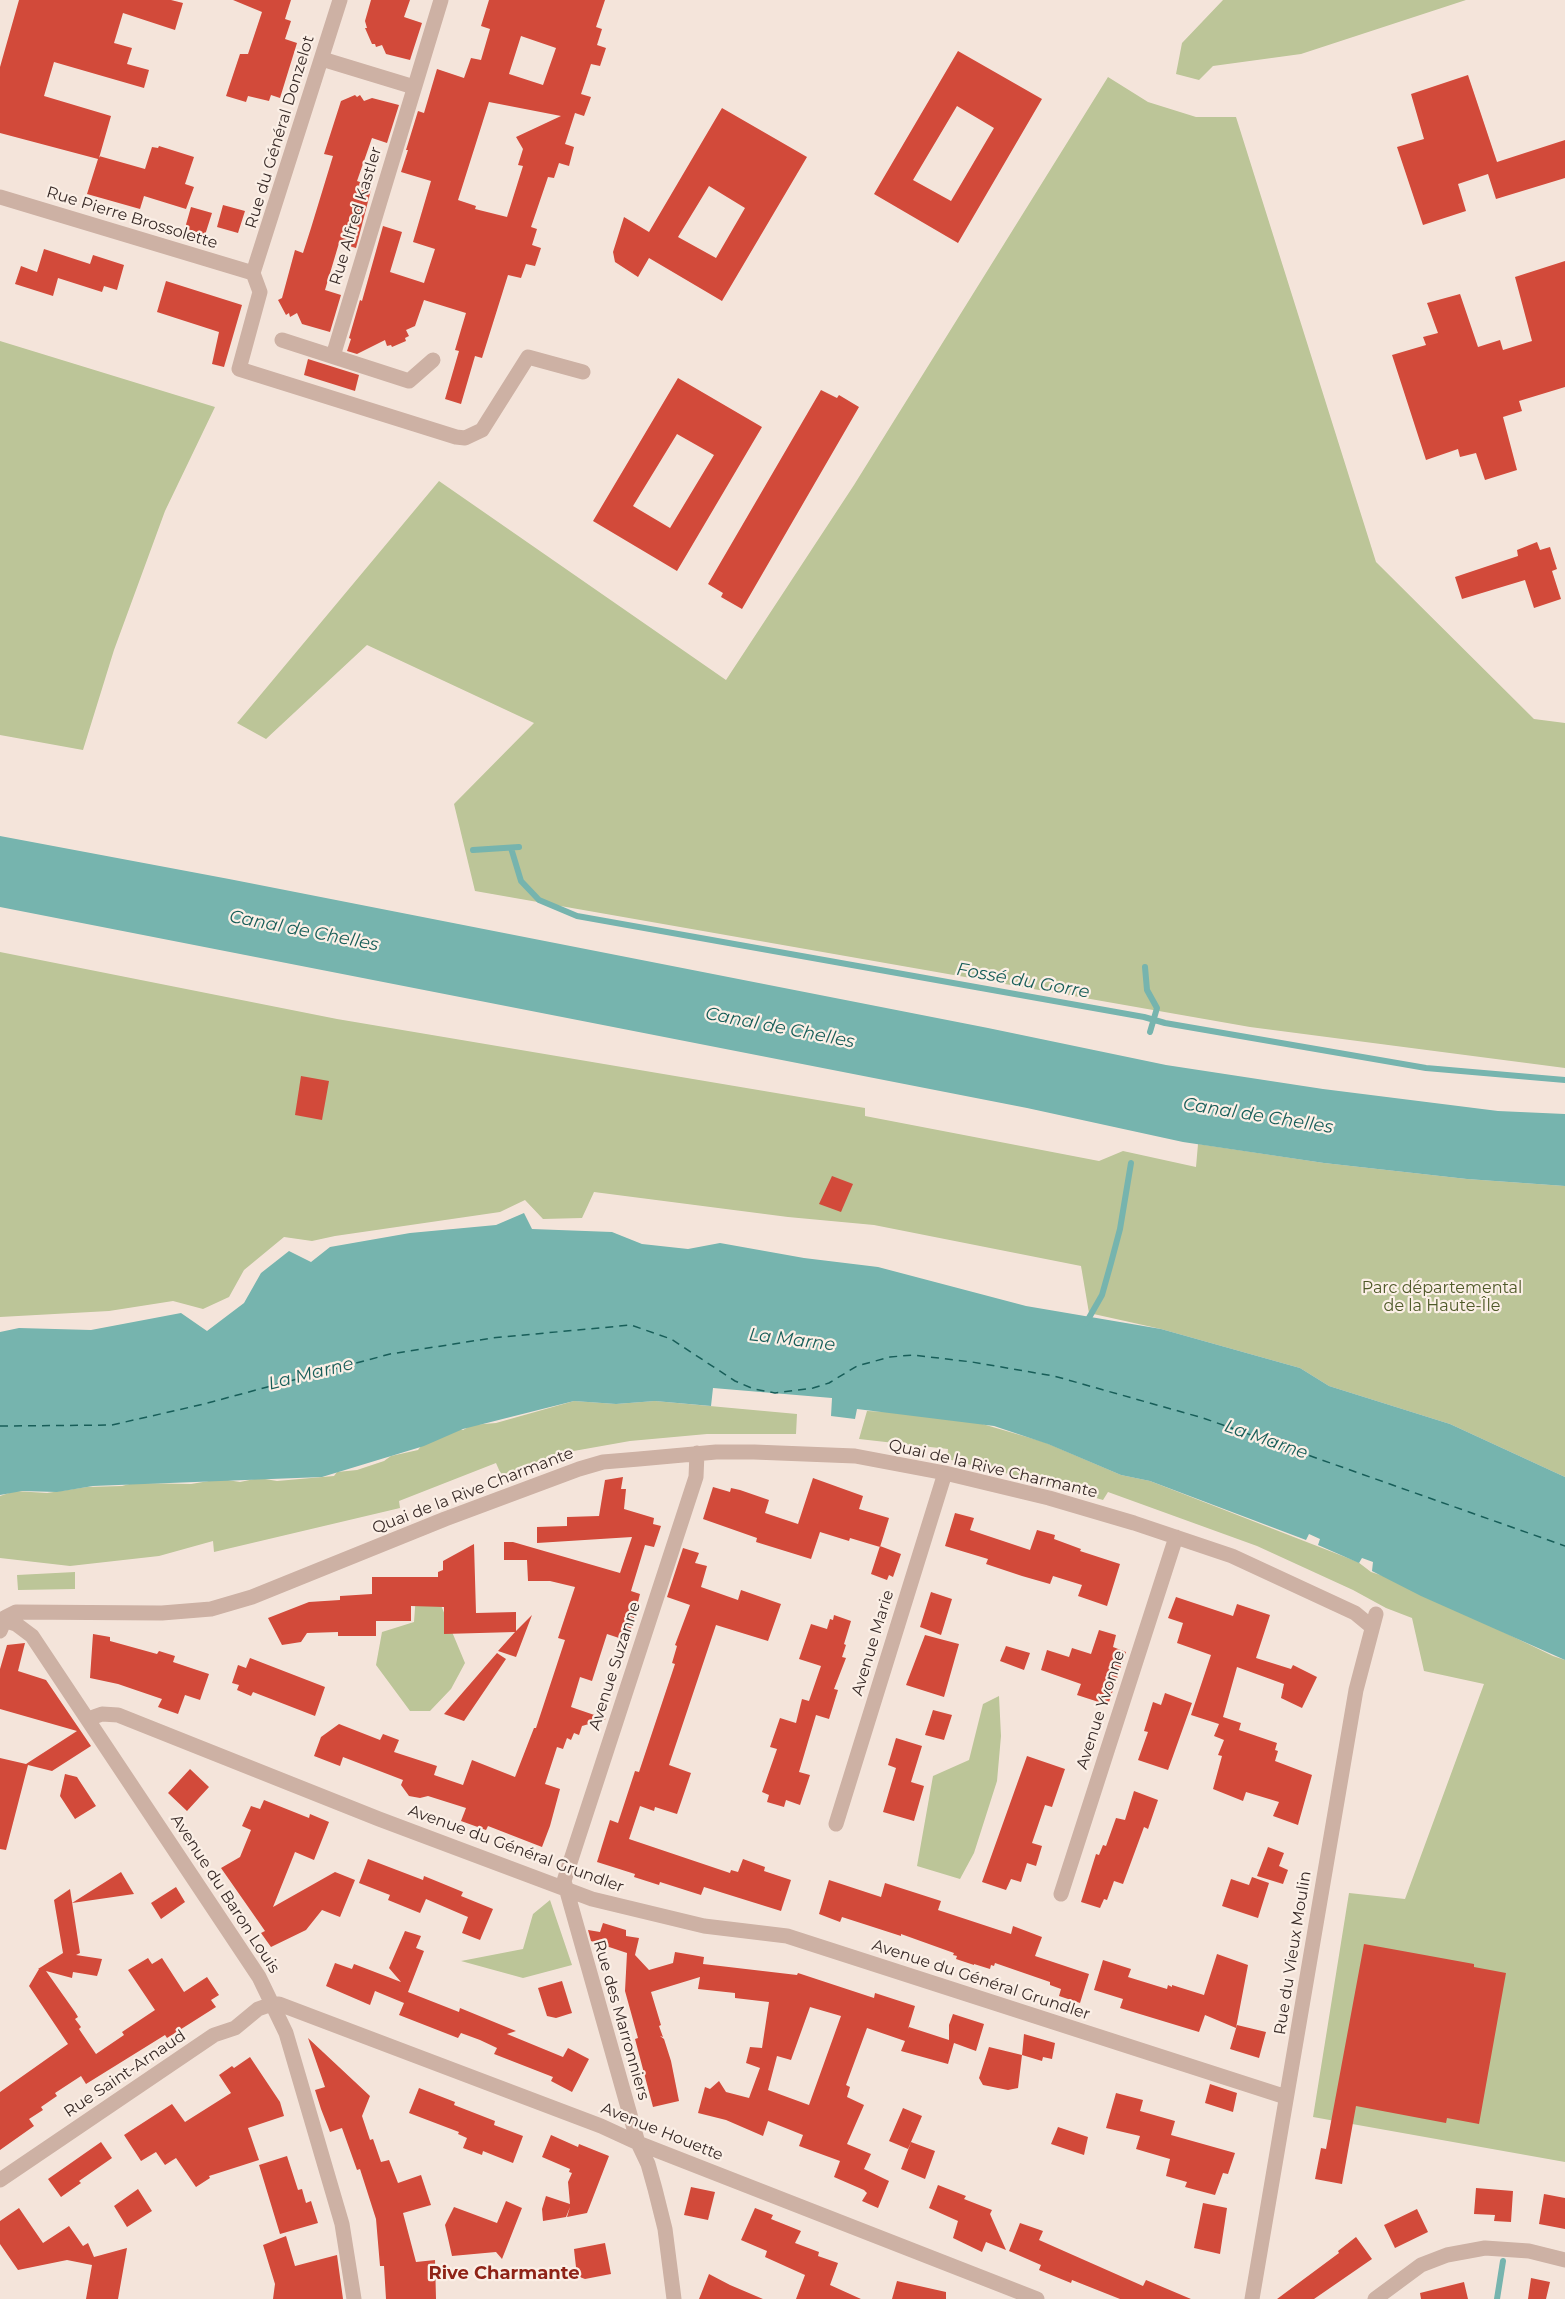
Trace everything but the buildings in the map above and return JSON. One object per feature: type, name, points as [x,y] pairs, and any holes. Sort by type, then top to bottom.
[{"type":"street","name":"Rue du Général Donzelot","points":[[253,273],[340,0]]},
{"type":"street","name":"Rue Alfred Kastler","points":[[333,356],[441,0]]},
{"type":"street","points":[[322,59],[414,87]]},
{"type":"street","name":"Rue Pierre Brossolette","points":[[0,197],[253,273]]},
{"type":"street","points":[[253,273],[260,292],[239,369],[456,437],[465,438],[482,430],[528,357],[583,372]]},
{"type":"street","points":[[282,340],[410,381],[433,360]]},
{"type":"street","name":"Quai de la Rive Charmante","points":[[1,1623],[16,1612],[162,1613],[222,1606],[252,1597],[560,1474],[603,1462],[697,1453],[782,1452],[855,1456],[945,1473],[1049,1498],[1222,1552],[1374,1621]]},
{"type":"street","name":"Avenue Suzanne","points":[[566,1890],[564,1881],[696,1477],[697,1453]]},
{"type":"street","name":"Avenue Marie","points":[[836,1824],[945,1473]]},
{"type":"street","name":"Avenue Yvonne","points":[[1061,1894],[1176,1537]]},
{"type":"street","points":[[35,1641],[36,1630],[40,1622],[52,1613]]},
{"type":"street","name":"Rue du Vieux Moulin","points":[[1252,2299],[1356,1690],[1374,1621]]},
{"type":"street","name":"Avenue du Baron Louis","points":[[1,1623],[23,1628],[35,1641],[259,1977],[286,2033],[342,2224],[354,2299]]},
{"type":"street","name":"Avenue du Général Grundler","points":[[88,1719],[102,1714],[127,1718],[390,1823],[566,1890],[615,1905],[704,1926],[787,1936],[1286,2097]]},
{"type":"street","name":"Rue des Marronniers","points":[[566,1890],[638,2143],[648,2164],[665,2229],[674,2299]]},
{"type":"street","name":"Avenue Houette","points":[[272,2004],[288,2007],[601,2126],[638,2143],[1037,2299]]},
{"type":"street","name":"Rue Saint-Arnaud","points":[[0,2180],[214,2035],[235,2028],[258,2009],[272,2004]]},
{"type":"street","points":[[1375,2299],[1421,2265],[1447,2254],[1485,2248],[1529,2251],[1565,2260]]},
{"type":"green space","points":[[1223,0],[1466,0],[1301,54],[1213,66],[1199,80],[1176,74],[1182,43]]},
{"type":"green space","points":[[1108,77],[1148,102],[1196,117],[1236,117],[1376,562],[1534,719],[1565,723],[1565,1068],[1250,1027],[475,891],[454,804],[534,723],[367,645],[266,739],[237,723],[439,481],[726,680],[854,485]]},
{"type":"green space","points":[[0,341],[215,407],[165,511],[114,650],[83,750],[0,735]]},
{"type":"green space","name":"Parc départemental de la Haute-Île","points":[[0,952],[337,1019],[865,1108],[865,1116],[1099,1161],[1123,1151],[1196,1167],[1198,1144],[1324,1163],[1467,1179],[1565,1186],[1565,1477],[1450,1424],[1329,1386],[1300,1368],[1161,1329],[1089,1313],[1081,1266],[874,1225],[788,1217],[594,1192],[582,1218],[543,1219],[525,1200],[500,1212],[312,1241],[284,1237],[244,1270],[229,1297],[203,1309],[173,1301],[109,1311],[0,1317]]},
{"type":"green space","points":[[574,1401],[616,1404],[655,1401],[797,1414],[796,1434],[707,1434],[630,1441],[568,1452],[503,1479],[496,1463],[399,1501],[400,1508],[214,1552],[213,1541],[159,1556],[70,1566],[0,1558],[0,1496],[15,1491],[47,1493],[133,1483],[191,1484],[221,1479],[240,1482],[259,1478],[277,1481],[334,1476],[337,1472],[357,1470],[384,1461],[391,1456],[418,1450],[421,1446],[455,1428],[463,1430],[472,1425],[496,1423]]},
{"type":"green space","points":[[867,1411],[927,1414],[979,1423],[1044,1442],[1121,1475],[1150,1481],[1358,1562],[1371,1572],[1396,1580],[1565,1660],[1565,2162],[1313,2117],[1349,1893],[1405,1899],[1484,1684],[1424,1671],[1412,1618],[1386,1608],[1353,1590],[1257,1546],[1108,1492],[1103,1500],[1042,1482],[947,1459],[948,1449],[859,1439]]},
{"type":"green space","points":[[75,1572],[75,1589],[18,1590],[17,1575]]},
{"type":"green space","points":[[435,1591],[465,1663],[451,1689],[430,1711],[410,1711],[376,1665],[382,1632],[414,1622],[416,1595]]},
{"type":"green space","points":[[999,1696],[1001,1736],[997,1781],[974,1853],[960,1879],[917,1866],[933,1776],[969,1760],[983,1704]]},
{"type":"green space","points":[[550,1900],[572,1965],[523,1978],[461,1961],[523,1949],[533,1914]]},
{"type":"water","name":"Canal de Chelles","points":[[0,836],[988,1028],[1166,1065],[1323,1089],[1498,1111],[1565,1114],[1565,1186],[1467,1179],[1324,1163],[1183,1142],[1027,1108],[0,907]]},
{"type":"water","name":"La Marne","points":[[524,1213],[532,1229],[612,1232],[642,1244],[688,1249],[720,1243],[804,1258],[878,1267],[1026,1306],[1161,1329],[1300,1368],[1329,1386],[1450,1424],[1565,1477],[1565,1660],[1421,1596],[1372,1571],[1373,1562],[1362,1558],[1359,1563],[1318,1545],[1320,1539],[1309,1534],[1306,1540],[1150,1481],[1121,1475],[1048,1444],[994,1426],[857,1409],[855,1419],[831,1416],[832,1398],[713,1388],[711,1406],[655,1401],[616,1404],[574,1401],[463,1429],[424,1446],[322,1477],[93,1486],[57,1492],[22,1491],[0,1495],[0,1332],[19,1328],[91,1330],[181,1313],[207,1331],[244,1303],[261,1273],[289,1251],[311,1262],[330,1247],[410,1233],[496,1225]]},
{"type":"waterway","points":[[473,850],[519,847]]},
{"type":"waterway","name":"Fossé du Gorre","points":[[511,848],[521,881],[539,900],[577,916],[1426,1068],[1565,1080]]},
{"type":"waterway","points":[[1145,967],[1147,990],[1157,1008],[1150,1032]]},
{"type":"waterway","points":[[1086,1323],[1102,1295],[1120,1229],[1131,1163]]},
{"type":"waterway","points":[[1497,2299],[1503,2261]]},
{"type":"ferry route","points":[[0,1426],[112,1425],[204,1404],[390,1354],[492,1338],[631,1325],[671,1339],[735,1381],[754,1389],[775,1393],[813,1388],[829,1383],[857,1366],[890,1357],[913,1355],[1054,1376],[1203,1418],[1565,1546]]},
{"type":"district","name":"Rive Charmante","points":[[504,2274]]}]
